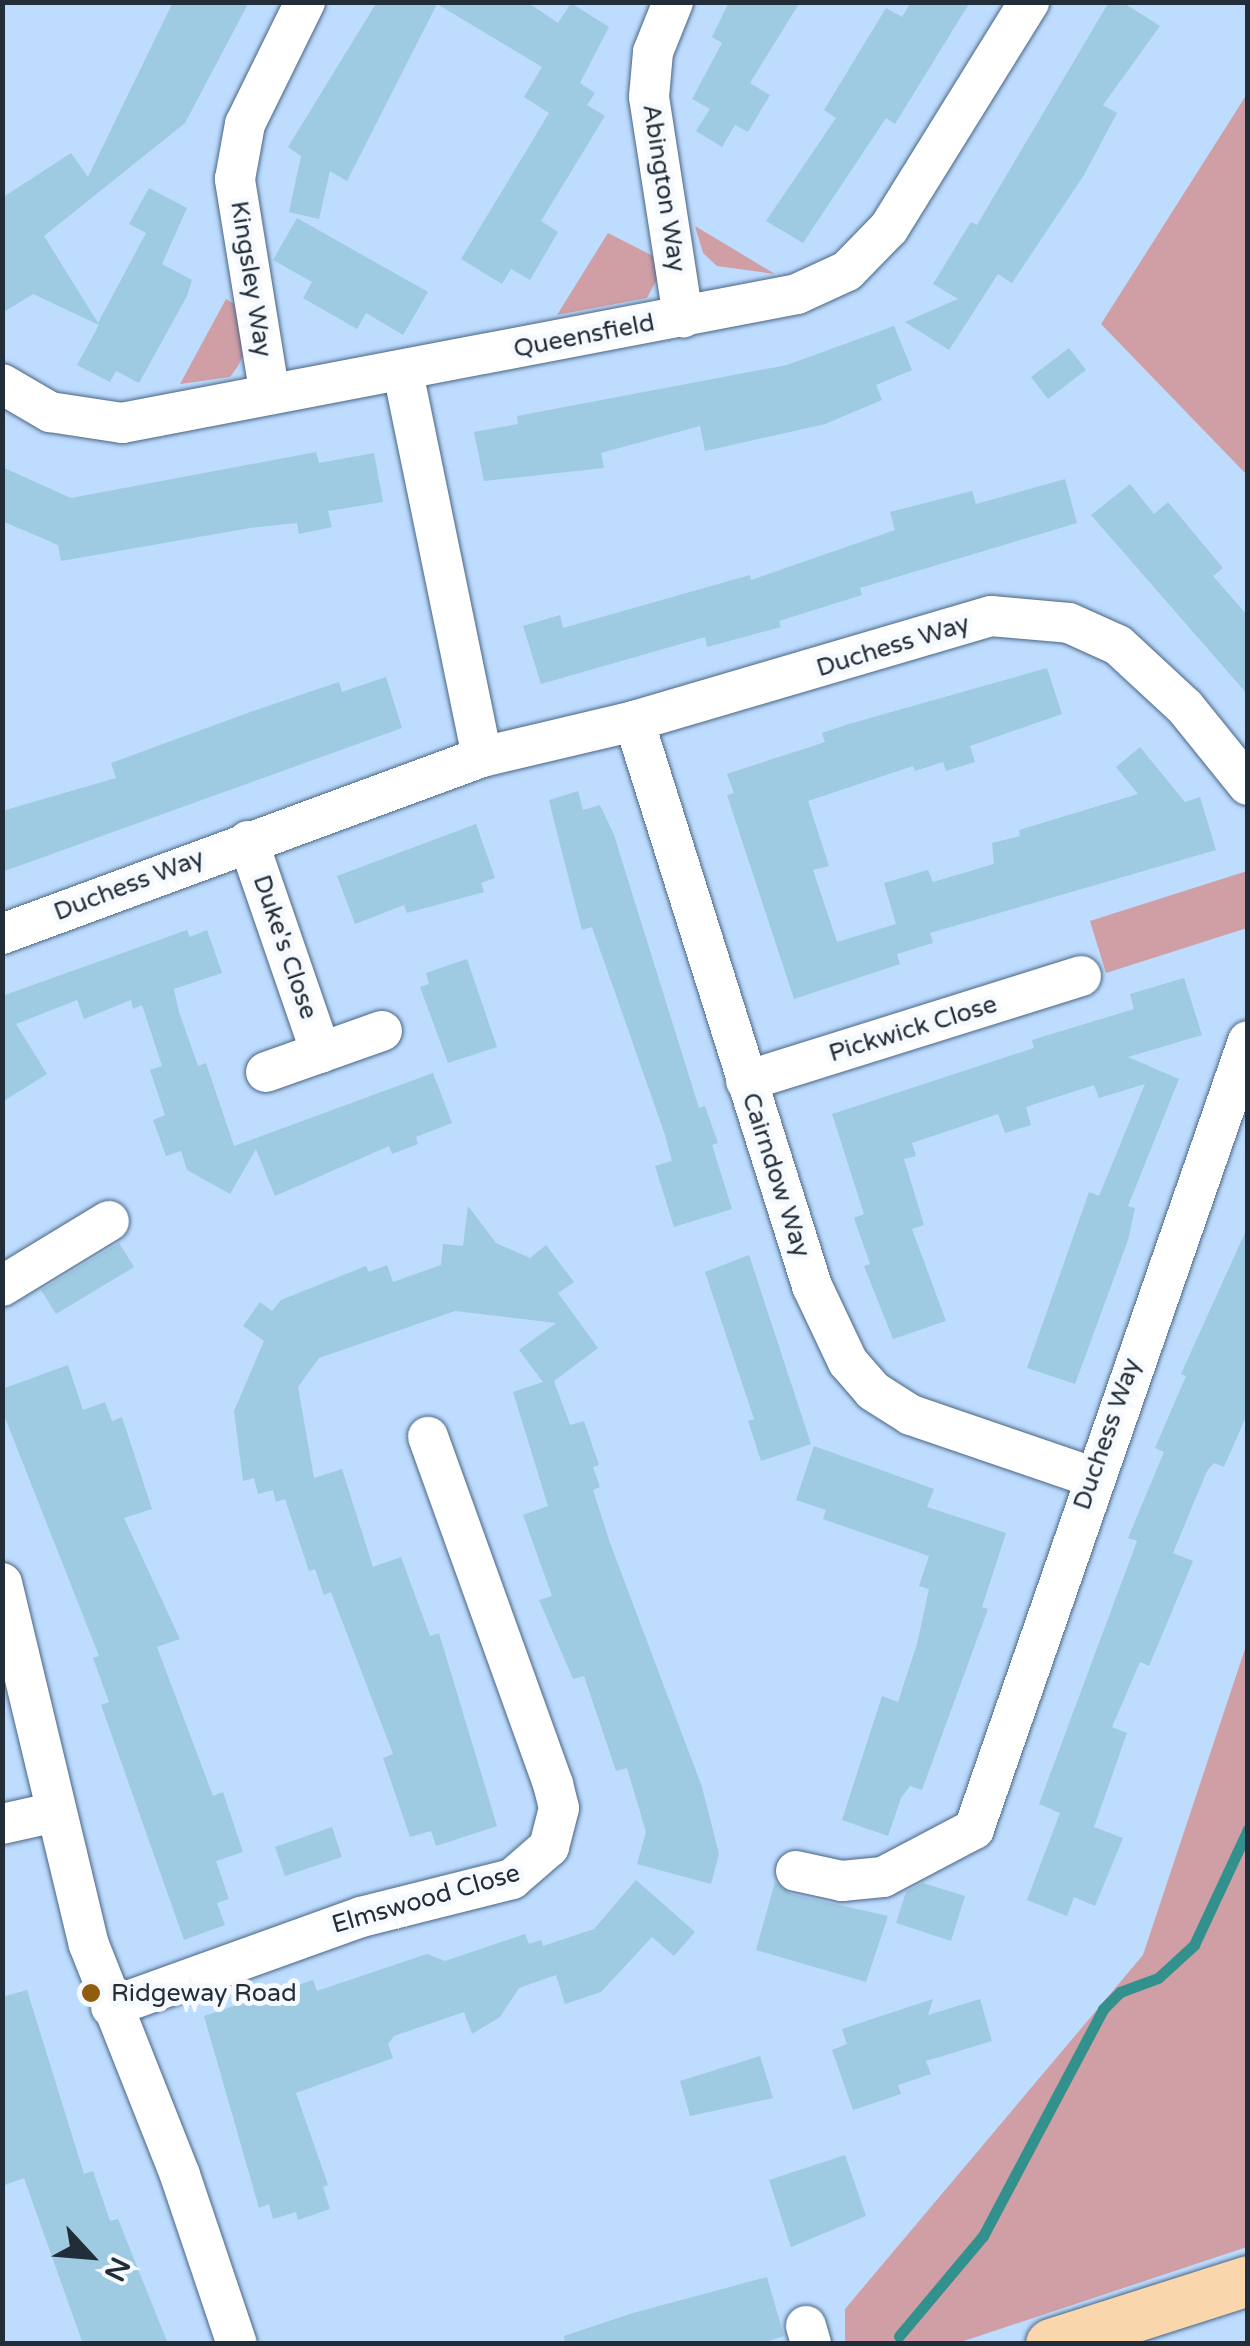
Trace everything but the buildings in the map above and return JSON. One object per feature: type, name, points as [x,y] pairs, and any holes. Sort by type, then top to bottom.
[{"type":"main road","points":[[1051,2344],[1248,2281]]},
{"type":"street","name":"Kingsley Way","points":[[269,390],[235,179],[244,124],[305,2]]},
{"type":"street","name":"Abington Way","points":[[673,2],[653,52],[649,97],[682,317]]},
{"type":"street","name":"Queensfield","points":[[2,384],[50,412],[122,423],[269,390],[403,372],[797,294],[866,255],[1029,2]]},
{"type":"street","points":[[403,372],[482,757]]},
{"type":"street","name":"Duchess Way","points":[[2,934],[482,757],[634,721],[991,616],[1044,618],[1097,634],[1146,668],[1248,785]]},
{"type":"street","name":"Cairndow Way","points":[[634,721],[812,1286],[859,1376],[890,1404],[936,1426],[1092,1477]]},
{"type":"street","name":"Duke's Close","points":[[248,842],[321,1052]]},
{"type":"street","name":"Pickwick Close","points":[[746,1081],[1080,976]]},
{"type":"street","name":"Duke's Close","points":[[266,1072],[382,1031]]},
{"type":"street","name":"Duchess Way","points":[[796,1871],[842,1881],[883,1877],[974,1830],[1092,1477],[1248,1041]]},
{"type":"street","points":[[2,1286],[109,1220]]},
{"type":"street","name":"Elmswood Close","points":[[111,2006],[330,1927],[512,1879],[549,1847],[559,1808],[554,1784],[428,1437]]},
{"type":"street","points":[[2,1583],[56,1812],[111,2006],[180,2175],[238,2344]]},
{"type":"street","points":[[2,1824],[56,1812]]},
{"type":"shaded area","points":[[1247,94],[1248,475],[1101,324]]},
{"type":"shaded area","points":[[695,226],[775,274],[717,266],[703,253]]},
{"type":"shaded area","points":[[608,233],[653,256],[658,277],[647,298],[557,315]]},
{"type":"shaded area","points":[[226,299],[234,304],[245,352],[238,366],[230,377],[180,384]]},
{"type":"shaded area","points":[[1247,871],[1247,928],[1106,973],[1090,921]]},
{"type":"shaded area","points":[[1247,1643],[1247,2247],[958,2343],[845,2343],[845,2309],[1143,1955]]},
{"type":"waterway","points":[[899,2336],[983,2236],[1103,2009],[1120,1992],[1158,1978],[1194,1945],[1248,1829]]},
{"type":"place","name":"Ridgeway Road","points":[[91,1993]]}]
